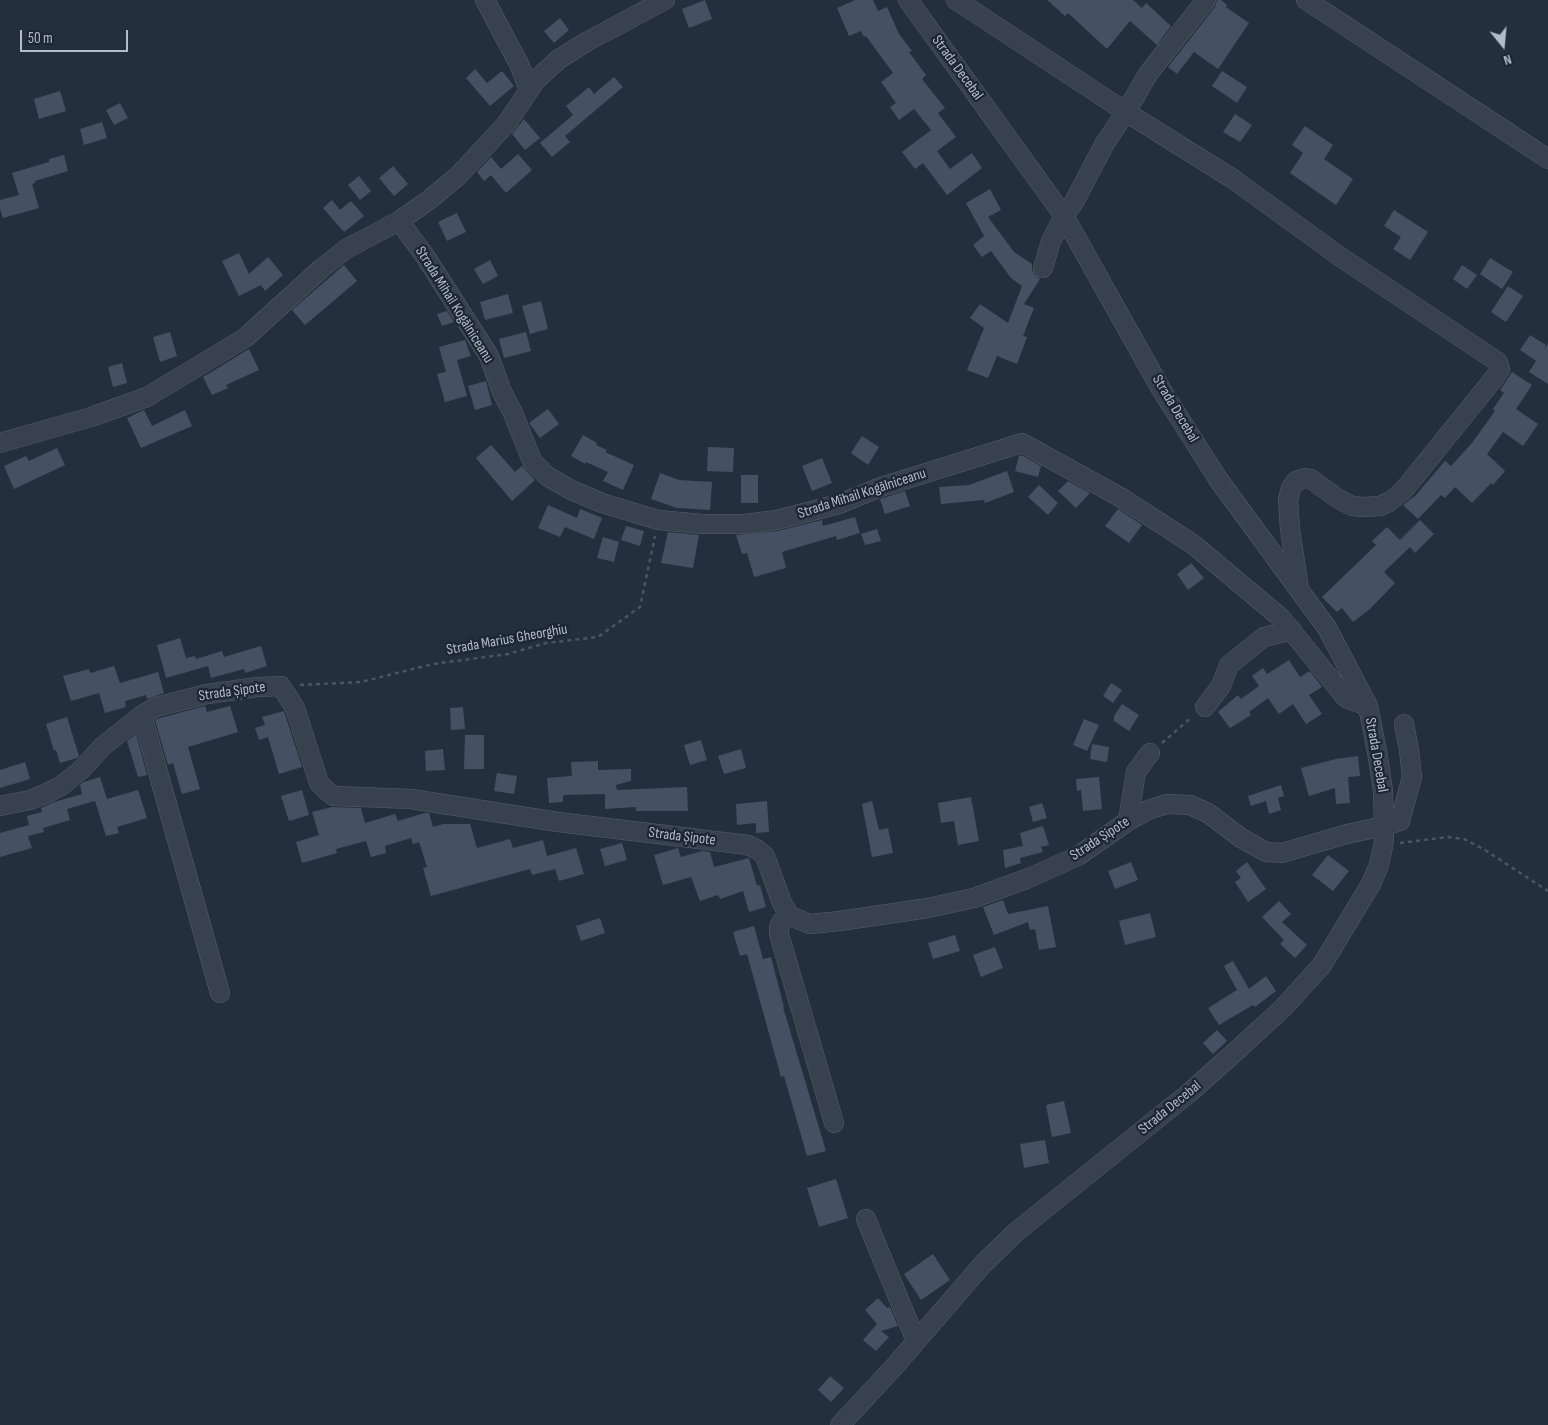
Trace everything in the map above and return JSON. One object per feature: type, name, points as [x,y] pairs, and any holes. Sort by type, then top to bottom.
[{"type":"street","points":[[485,0],[520,66],[529,90]]},
{"type":"street","points":[[0,443],[91,417],[147,397],[245,338],[322,268],[346,249],[399,221],[458,176],[507,123],[536,80],[559,59],[588,41],[665,0]]},
{"type":"street","name":"Strada Decebal","points":[[840,1425],[983,1264],[1016,1232],[1189,1093],[1282,1008],[1322,965],[1350,920],[1376,871],[1384,834],[1383,791],[1368,706],[1326,628],[1213,471],[1161,389],[1064,216],[908,0]]},
{"type":"street","points":[[956,0],[1126,112],[1233,179],[1339,256],[1498,362],[1500,369],[1495,377],[1403,491],[1389,502],[1380,506],[1352,506],[1337,498],[1311,479],[1305,478],[1296,481],[1291,488],[1288,500],[1299,591]]},
{"type":"street","points":[[1043,268],[1051,241],[1105,143],[1148,74],[1206,0]]},
{"type":"street","points":[[1306,0],[1548,159]]},
{"type":"street","name":"Strada Mihail Kogălniceanu","points":[[399,221],[425,256],[489,356],[502,392],[513,413],[532,461],[547,476],[571,490],[602,503],[658,520],[703,524],[744,524],[801,515],[839,504],[890,484],[1022,443],[1113,493],[1194,545],[1281,618],[1346,698],[1368,706]]},
{"type":"street","points":[[1205,706],[1221,686],[1234,660],[1264,637],[1292,630]]},
{"type":"street","name":"Strada Șipote","points":[[0,806],[30,800],[61,786],[81,770],[103,746],[142,715],[156,707],[207,694],[281,686],[295,708],[319,782],[334,796],[411,799],[558,822],[748,845],[765,856],[782,902],[790,916],[810,924],[928,908],[974,898],[1029,878],[1078,856],[1128,821],[1148,810],[1167,804],[1190,805],[1208,813],[1241,838],[1266,852],[1282,853],[1347,834],[1384,834]]},
{"type":"street","points":[[142,715],[220,993]]},
{"type":"street","points":[[1384,834],[1400,821],[1412,777],[1404,724]]},
{"type":"street","points":[[1128,821],[1136,772],[1150,753]]},
{"type":"street","points":[[790,916],[782,921],[779,927],[779,934],[834,1123]]},
{"type":"street","points":[[866,1219],[916,1340]]},
{"type":"path","name":"Strada Marius Gheorghiu","points":[[281,686],[361,682],[433,664],[508,654],[546,643],[598,638],[640,607],[658,520]]},
{"type":"path","points":[[1150,753],[1205,706]]},
{"type":"path","points":[[1384,834],[1399,843],[1448,837],[1464,839],[1486,850],[1548,891]]},
{"type":"building","points":[[705,0],[712,19],[689,28],[682,9]]},
{"type":"building","points":[[855,0],[873,0],[878,11],[887,7],[899,34],[912,51],[909,52],[926,75],[922,79],[945,108],[938,113],[956,137],[937,151],[950,169],[972,153],[982,168],[947,195],[923,163],[915,169],[902,152],[931,130],[914,109],[899,120],[890,107],[896,103],[881,82],[893,73],[861,31],[849,36],[837,8]]},
{"type":"building","points":[[1047,0],[1133,0],[1142,8],[1146,3],[1171,26],[1157,45],[1130,21],[1107,49],[1068,13],[1065,16]]},
{"type":"building","points":[[1217,0],[1221,0],[1227,5],[1226,7],[1249,23],[1218,69],[1194,52],[1177,74],[1168,67],[1215,7]]},
{"type":"building","points":[[560,18],[569,30],[554,43],[544,31]]},
{"type":"building","points":[[475,69],[487,83],[502,71],[514,86],[490,106],[466,78]]},
{"type":"building","points":[[1222,71],[1247,87],[1237,103],[1212,86]]},
{"type":"building","points":[[614,77],[623,87],[565,136],[570,142],[552,157],[540,143],[573,115],[566,106],[589,87],[594,94]]},
{"type":"building","points":[[60,91],[66,111],[39,119],[34,99]]},
{"type":"building","points":[[120,103],[128,118],[114,125],[106,110]]},
{"type":"building","points":[[1235,114],[1252,125],[1240,142],[1223,132]]},
{"type":"building","points":[[524,119],[540,138],[525,150],[512,134]]},
{"type":"building","points":[[102,122],[107,138],[84,145],[80,129]]},
{"type":"building","points":[[1305,126],[1333,145],[1324,159],[1353,179],[1336,205],[1290,173],[1303,153],[1292,145]]},
{"type":"building","points":[[518,154],[532,170],[506,193],[491,175],[484,181],[477,172],[491,157],[501,169]]},
{"type":"building","points":[[64,155],[68,171],[35,181],[32,184],[39,208],[3,218],[0,200],[19,195],[12,173],[49,162],[49,159]]},
{"type":"building","points":[[393,166],[408,184],[394,196],[379,178]]},
{"type":"building","points":[[359,176],[371,191],[360,200],[348,185]]},
{"type":"building","points":[[990,189],[1001,210],[988,217],[1014,252],[1032,264],[1032,270],[1040,279],[1024,304],[1034,308],[1023,336],[1027,337],[1017,364],[997,356],[988,378],[967,370],[984,328],[970,318],[980,304],[1008,323],[1022,286],[1011,278],[991,251],[982,257],[973,245],[984,236],[966,203]]},
{"type":"building","points":[[332,200],[340,210],[351,201],[364,216],[344,232],[323,208]]},
{"type":"building","points":[[1394,210],[1428,232],[1410,260],[1393,249],[1401,237],[1384,226]]},
{"type":"building","points":[[457,213],[466,232],[447,241],[438,222]]},
{"type":"building","points":[[239,253],[249,274],[268,257],[283,275],[265,291],[261,285],[239,296],[222,261]]},
{"type":"building","points":[[1490,258],[1513,272],[1502,289],[1480,274]]},
{"type":"building","points":[[490,260],[498,276],[483,284],[474,269]]},
{"type":"building","points":[[344,265],[357,281],[305,325],[292,310]]},
{"type":"building","points":[[1462,265],[1477,275],[1467,289],[1453,279]]},
{"type":"building","points":[[1508,286],[1523,296],[1506,322],[1491,312]]},
{"type":"building","points":[[508,294],[513,313],[485,320],[480,302]]},
{"type":"building","points":[[541,301],[548,329],[530,334],[522,306]]},
{"type":"building","points":[[447,311],[454,322],[442,326],[437,314]]},
{"type":"building","points":[[170,332],[177,356],[160,362],[153,337]]},
{"type":"building","points":[[526,332],[531,351],[504,358],[499,339]]},
{"type":"building","points":[[1530,335],[1546,345],[1544,350],[1548,343],[1548,384],[1529,372],[1536,361],[1520,350]]},
{"type":"building","points":[[465,340],[471,356],[457,360],[467,396],[445,402],[437,374],[446,372],[439,347]]},
{"type":"building","points":[[249,349],[259,370],[226,385],[228,388],[212,395],[203,377]]},
{"type":"building","points":[[122,363],[127,383],[113,387],[108,367]]},
{"type":"building","points":[[1512,372],[1532,385],[1516,409],[1538,424],[1523,446],[1503,432],[1487,454],[1505,471],[1493,485],[1491,483],[1472,503],[1455,487],[1445,498],[1441,495],[1418,519],[1403,505],[1415,496],[1445,461],[1451,466],[1472,443],[1495,411],[1493,409],[1504,393],[1500,390]]},
{"type":"building","points":[[486,381],[492,405],[475,410],[468,386]]},
{"type":"building","points":[[548,409],[559,424],[540,438],[529,423]]},
{"type":"building","points":[[144,410],[152,426],[185,410],[192,426],[141,448],[127,418]]},
{"type":"building","points":[[583,435],[597,443],[596,445],[607,450],[605,452],[634,465],[623,490],[603,481],[608,472],[586,462],[585,464],[571,456]]},
{"type":"building","points":[[862,436],[879,447],[868,465],[851,453]]},
{"type":"building","points":[[491,445],[515,472],[522,466],[535,480],[512,501],[476,458]]},
{"type":"building","points":[[708,447],[734,448],[733,472],[707,471]]},
{"type":"building","points":[[57,448],[65,465],[14,489],[4,466],[26,456],[29,461]]},
{"type":"building","points":[[1021,455],[1041,466],[1038,477],[1015,471],[1019,456]]},
{"type":"building","points":[[822,458],[832,483],[812,491],[802,466]]},
{"type":"building","points":[[1007,471],[1014,492],[985,503],[984,500],[941,504],[939,487],[969,485]]},
{"type":"building","points":[[660,473],[679,480],[712,482],[710,510],[677,508],[651,499]]},
{"type":"building","points":[[741,475],[758,475],[758,503],[741,503]]},
{"type":"building","points":[[1068,481],[1090,493],[1076,508],[1058,491]]},
{"type":"building","points":[[1039,485],[1058,503],[1048,515],[1028,497]]},
{"type":"building","points":[[905,491],[910,506],[885,514],[880,499]]},
{"type":"building","points":[[548,505],[577,518],[580,509],[602,518],[594,539],[565,527],[560,537],[538,528]]},
{"type":"building","points":[[1118,509],[1142,525],[1129,543],[1105,526]]},
{"type":"building","points":[[855,517],[860,533],[837,540],[836,536],[782,552],[786,568],[754,577],[747,553],[742,554],[736,535],[778,531],[822,520],[823,526]]},
{"type":"building","points":[[1420,520],[1434,534],[1415,553],[1410,547],[1384,572],[1395,583],[1370,609],[1353,622],[1342,608],[1337,612],[1322,597],[1376,545],[1372,541],[1387,527],[1400,540]]},
{"type":"building","points":[[626,526],[644,531],[640,546],[621,540]]},
{"type":"building","points":[[877,529],[881,541],[865,545],[861,534]]},
{"type":"building","points":[[668,532],[699,535],[693,568],[661,563]]},
{"type":"building","points":[[603,537],[619,542],[614,562],[597,558]]},
{"type":"building","points":[[1191,563],[1204,578],[1188,590],[1177,574]]},
{"type":"building","points":[[180,638],[186,658],[195,656],[196,659],[222,651],[224,657],[261,646],[267,666],[245,673],[244,669],[211,678],[208,666],[166,678],[157,645]]},
{"type":"building","points":[[1289,660],[1300,677],[1310,671],[1322,687],[1309,695],[1322,714],[1306,724],[1293,704],[1279,714],[1268,698],[1249,712],[1251,715],[1230,728],[1218,712],[1238,695],[1241,699],[1259,686],[1252,676],[1263,668],[1267,674]]},
{"type":"building","points":[[114,666],[120,683],[158,672],[164,693],[147,699],[146,695],[125,701],[126,707],[105,713],[99,693],[71,701],[63,676],[89,669],[90,673]]},
{"type":"building","points":[[1111,683],[1122,690],[1113,703],[1103,696]]},
{"type":"building","points":[[1122,704],[1139,715],[1129,731],[1114,721],[1114,716]]},
{"type":"building","points":[[205,706],[207,712],[230,706],[238,732],[188,747],[200,789],[182,794],[173,763],[168,765],[155,720]]},
{"type":"building","points":[[463,707],[465,729],[451,730],[450,708]]},
{"type":"building","points":[[284,711],[302,767],[279,774],[268,737],[259,740],[255,728],[265,725],[262,717]]},
{"type":"building","points":[[67,717],[79,756],[60,763],[56,750],[54,751],[46,724]]},
{"type":"building","points":[[1084,719],[1099,725],[1087,751],[1073,745]]},
{"type":"building","points":[[136,734],[147,775],[138,777],[127,741]]},
{"type":"building","points":[[465,735],[484,735],[484,769],[464,769]]},
{"type":"building","points":[[701,740],[707,760],[690,765],[684,745]]},
{"type":"building","points":[[1092,744],[1109,747],[1107,762],[1090,759]]},
{"type":"building","points":[[443,749],[445,770],[426,771],[425,751]]},
{"type":"building","points":[[741,749],[746,768],[724,774],[718,756]]},
{"type":"building","points":[[1358,756],[1360,776],[1348,777],[1350,803],[1336,804],[1335,788],[1309,796],[1301,768],[1336,759]]},
{"type":"building","points":[[598,761],[598,770],[631,769],[631,781],[616,785],[617,790],[687,787],[688,811],[636,811],[636,807],[605,809],[605,794],[563,795],[563,802],[549,803],[547,778],[572,776],[571,762]]},
{"type":"building","points":[[25,762],[30,779],[0,788],[0,770]]},
{"type":"building","points":[[497,773],[517,776],[514,794],[494,791]]},
{"type":"building","points":[[100,777],[107,799],[138,790],[147,818],[117,827],[119,833],[106,836],[95,801],[67,809],[70,820],[43,828],[44,832],[28,836],[32,848],[0,857],[0,833],[29,825],[27,816],[42,812],[41,808],[54,802],[82,794],[80,785]]},
{"type":"building","points":[[1099,777],[1102,809],[1083,811],[1081,790],[1077,791],[1076,779]]},
{"type":"building","points":[[1281,785],[1284,796],[1278,798],[1281,810],[1269,814],[1266,801],[1251,806],[1248,796]]},
{"type":"building","points":[[302,790],[309,815],[289,821],[281,796]]},
{"type":"building","points":[[971,797],[979,841],[958,845],[954,821],[941,823],[938,803]]},
{"type":"building","points":[[767,801],[769,832],[756,833],[756,823],[737,825],[736,804]]},
{"type":"building","points":[[872,801],[879,830],[888,828],[893,853],[872,857],[862,804]]},
{"type":"building","points":[[1042,803],[1047,818],[1033,822],[1029,807]]},
{"type":"building","points":[[332,807],[361,808],[365,823],[395,814],[398,821],[429,813],[433,827],[443,824],[470,824],[477,848],[510,839],[513,848],[543,840],[547,856],[576,848],[584,874],[559,881],[555,869],[532,875],[530,869],[431,896],[423,868],[427,867],[419,842],[413,844],[411,838],[385,846],[386,853],[371,857],[366,841],[336,849],[337,853],[302,863],[296,842],[319,835],[312,812]]},
{"type":"building","points":[[1043,826],[1049,845],[1041,847],[1043,852],[1020,858],[1021,863],[1005,868],[1003,850],[1023,846],[1020,833]]},
{"type":"building","points":[[622,843],[627,860],[605,866],[600,849]]},
{"type":"building","points":[[678,848],[681,857],[702,851],[710,852],[714,867],[749,858],[757,886],[760,885],[766,907],[749,912],[743,891],[720,899],[718,895],[700,901],[691,877],[663,885],[654,855]]},
{"type":"building","points":[[1328,855],[1349,871],[1333,891],[1312,875]]},
{"type":"building","points":[[1131,862],[1138,880],[1115,889],[1108,871]]},
{"type":"building","points":[[1247,862],[1266,889],[1248,902],[1235,882],[1241,878],[1236,871]]},
{"type":"building","points":[[1003,900],[1008,914],[1048,906],[1056,947],[1039,950],[1035,929],[1030,930],[1028,922],[994,935],[983,907]]},
{"type":"building","points":[[1279,901],[1291,914],[1282,922],[1307,945],[1295,958],[1280,944],[1284,940],[1262,917]]},
{"type":"building","points":[[1150,913],[1156,937],[1125,945],[1119,921]]},
{"type":"building","points":[[600,918],[605,933],[581,941],[576,926]]},
{"type":"building","points":[[754,926],[763,959],[771,957],[783,1007],[826,1151],[807,1156],[784,1076],[781,1077],[747,954],[740,956],[733,932]]},
{"type":"building","points":[[955,935],[960,951],[933,959],[928,943]]},
{"type":"building","points":[[995,947],[1003,968],[981,977],[973,955]]},
{"type":"building","points":[[1233,961],[1249,989],[1266,976],[1276,991],[1255,1007],[1253,1005],[1219,1025],[1208,1008],[1237,990],[1224,966]]},
{"type":"building","points":[[1217,1030],[1227,1041],[1213,1054],[1203,1043]]},
{"type":"building","points":[[1064,1101],[1071,1133],[1052,1137],[1046,1105]]},
{"type":"building","points":[[1045,1140],[1049,1163],[1024,1168],[1020,1144]]},
{"type":"building","points":[[836,1179],[848,1218],[819,1227],[807,1188]]},
{"type":"building","points":[[933,1254],[950,1280],[921,1300],[904,1274]]},
{"type":"building","points":[[878,1298],[887,1308],[890,1307],[898,1326],[881,1331],[889,1337],[876,1351],[863,1340],[877,1324],[865,1310]]},
{"type":"building","points":[[830,1376],[844,1388],[831,1402],[818,1390]]}]
